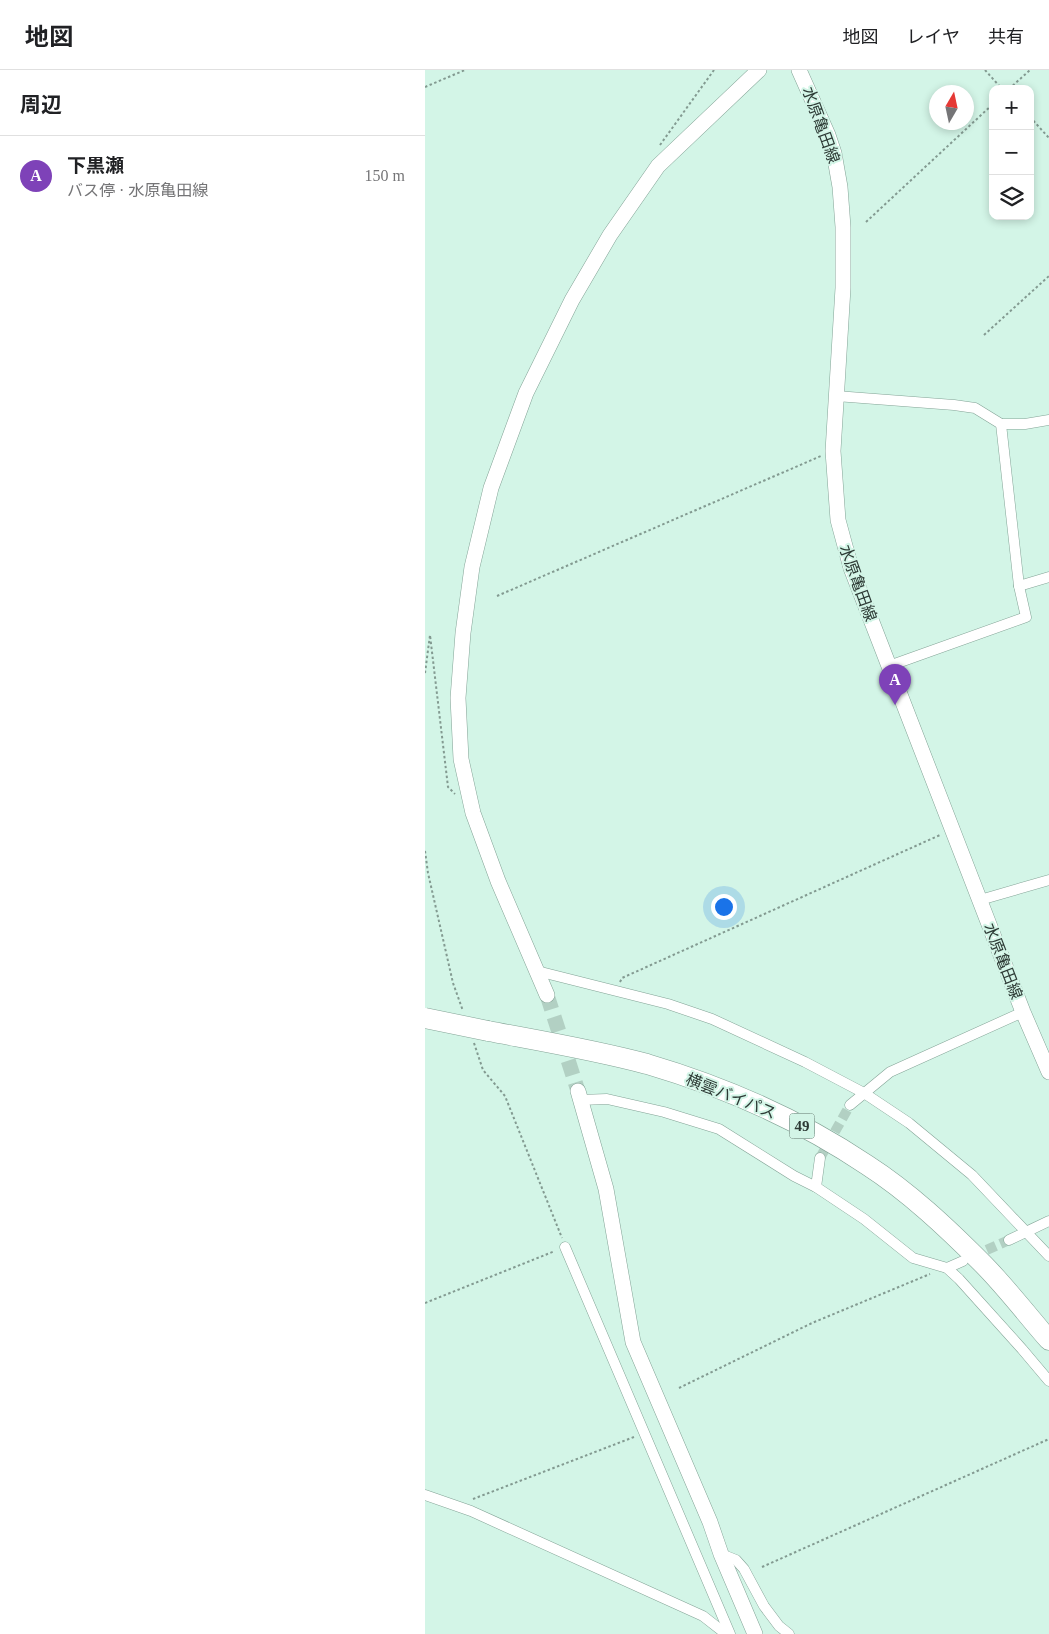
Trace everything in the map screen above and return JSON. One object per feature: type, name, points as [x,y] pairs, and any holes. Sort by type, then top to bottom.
[{"type":"highway","name":"横雲バイパス","points":[[425,1018],[479,1033],[647,1064],[752,1102],[820,1136],[869,1165],[910,1197],[946,1229],[983,1264],[1049,1340]]},
{"type":"street","points":[[547,995],[498,881],[473,812],[461,759],[458,698],[463,633],[472,568],[491,488],[527,392],[572,300],[610,236],[658,166],[759,70]]},
{"type":"street","name":"水原亀田線","points":[[799,70],[828,135],[834,153],[840,187],[843,227],[843,288],[833,452],[835,502],[843,544],[1023,1012],[1049,1072]]},
{"type":"street","points":[[836,396],[975,408],[1001,424],[1025,424],[1049,420]]},
{"type":"street","points":[[889,666],[1026,617],[1019,586],[1001,424]]},
{"type":"street","points":[[1019,586],[1049,577]]},
{"type":"street","points":[[980,900],[1049,880]]},
{"type":"street","points":[[537,971],[668,1004],[711,1019],[805,1062],[864,1093],[909,1123],[972,1175],[1049,1256]]},
{"type":"street","points":[[850,1105],[890,1072],[1023,1012]]},
{"type":"street","points":[[755,1634],[721,1554],[710,1522],[633,1342],[606,1189],[579,1096],[607,1099],[664,1112],[719,1129],[794,1176],[816,1187],[865,1219],[913,1258],[947,1268],[959,1279],[1049,1381]]},
{"type":"street","points":[[816,1187],[820,1158]]},
{"type":"street","points":[[1009,1240],[1049,1221]]},
{"type":"street","points":[[565,1246],[728,1634]]},
{"type":"street","points":[[947,1268],[963,1261]]},
{"type":"street","points":[[425,1495],[460,1507],[703,1616],[728,1634]]},
{"type":"street","points":[[721,1554],[735,1560],[764,1606],[779,1626],[789,1634]]},
{"type":"path","points":[[425,87],[465,70]]},
{"type":"path","points":[[658,166],[660,144],[714,70]]},
{"type":"path","points":[[985,70],[998,85]]},
{"type":"path","points":[[1013,85],[1030,70]]},
{"type":"path","points":[[866,222],[989,108]]},
{"type":"path","points":[[1034,121],[1049,138]]},
{"type":"path","points":[[984,335],[1049,276]]},
{"type":"path","points":[[497,596],[833,452]]},
{"type":"path","points":[[425,673],[430,636],[448,787],[473,812]]},
{"type":"path","points":[[614,990],[622,978],[953,829]]},
{"type":"path","points":[[425,851],[428,873],[453,983],[465,1018]]},
{"type":"path","points":[[425,1303],[565,1246],[505,1096],[483,1070],[479,1033]]},
{"type":"path","points":[[679,1388],[812,1323],[947,1268]]},
{"type":"path","points":[[460,1507],[471,1500],[644,1433]]},
{"type":"path","points":[[762,1567],[1049,1439]]},
{"type":"tunnel","points":[[547,995],[578,1091]]},
{"type":"tunnel","points":[[820,1158],[850,1105]]},
{"type":"tunnel","points":[[973,1256],[1009,1240]]},
{"type":"place","name":"下黒瀬","points":[[895,705]]}]
